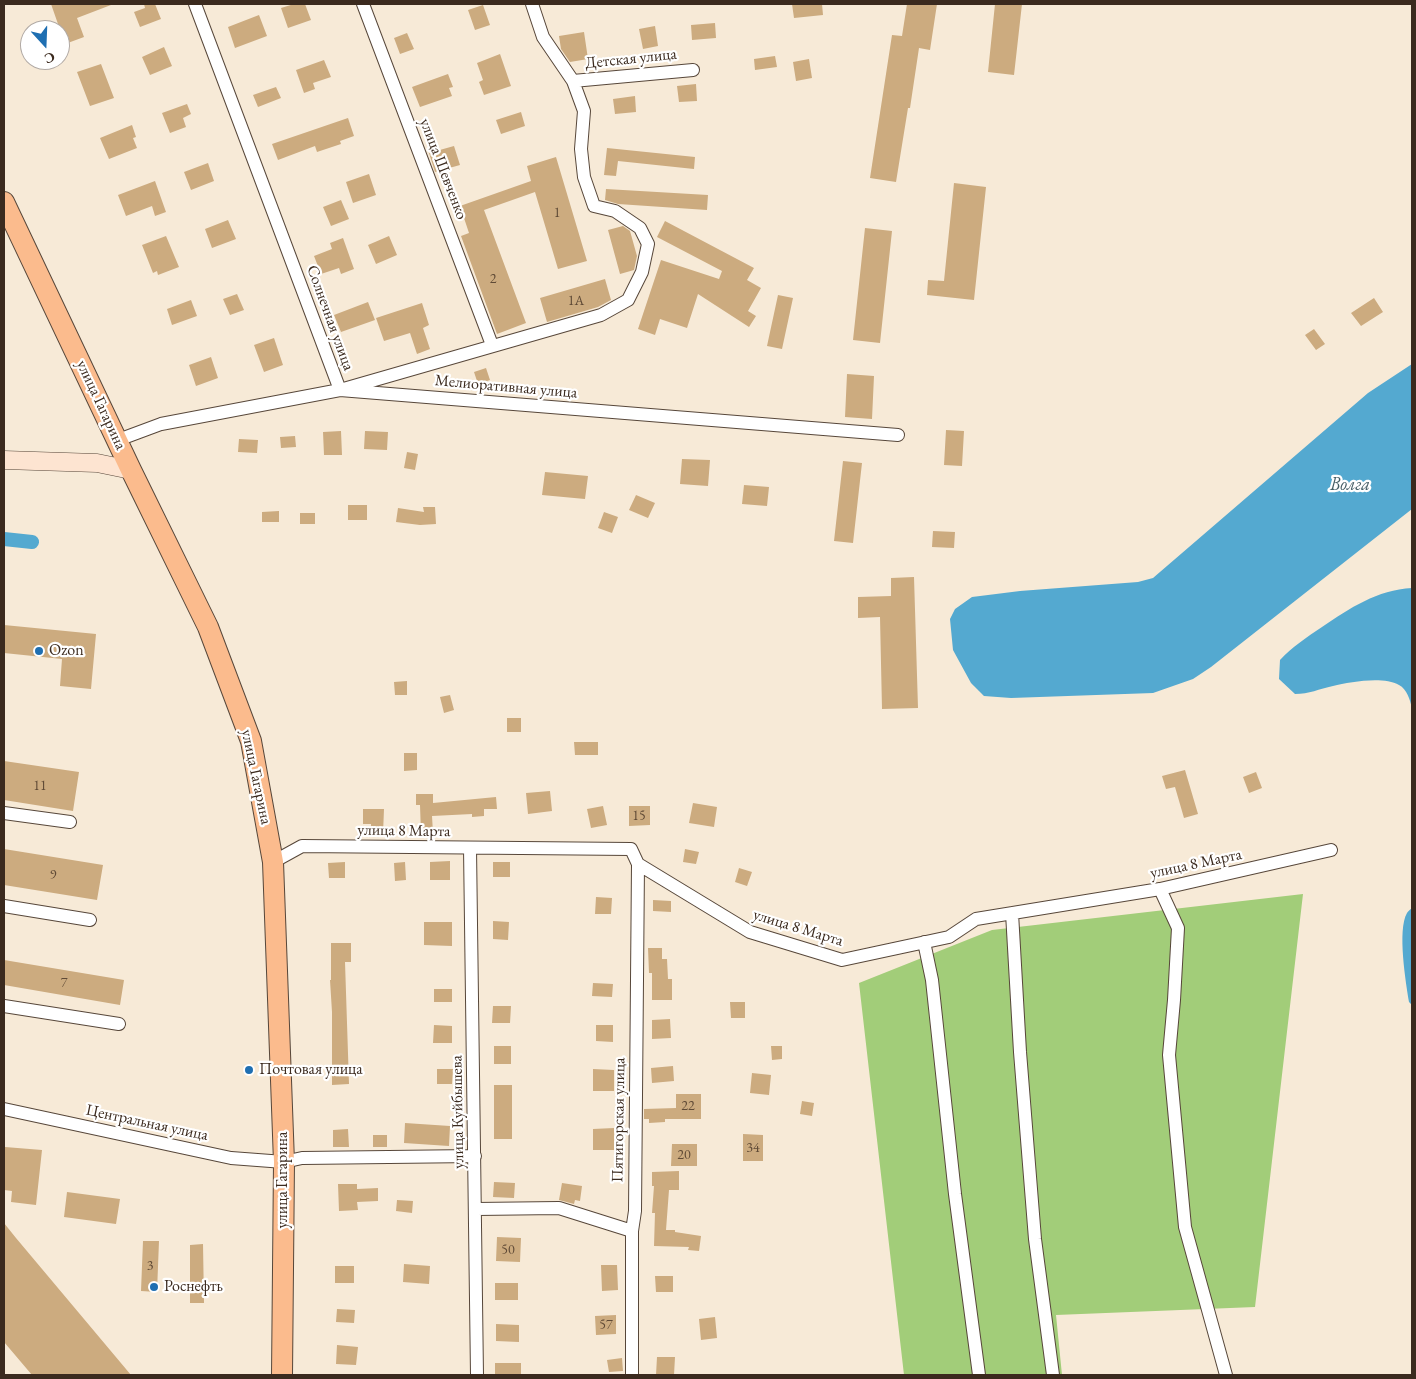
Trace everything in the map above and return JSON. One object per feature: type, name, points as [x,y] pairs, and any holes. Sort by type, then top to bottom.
[{"type":"main road","name":"улица Гагарина","points":[[4,202],[208,627],[252,741],[273,862],[284,1162],[282,1375]]},
{"type":"street","name":"Солнечная улица","points":[[195,4],[340,390],[601,315],[628,300],[642,272],[648,244],[640,228],[614,211],[594,206],[584,177],[581,149],[584,111],[573,81]]},
{"type":"street","name":"улица Шевченко","points":[[363,4],[492,345]]},
{"type":"street","points":[[532,4],[542,37],[573,81]]},
{"type":"street","name":"Детская улица","points":[[573,81],[693,70]]},
{"type":"street","name":"Мелиоративная улица","points":[[118,440],[161,424],[340,390],[898,435]]},
{"type":"street","points":[[4,460],[97,463],[131,470]]},
{"type":"street","points":[[4,813],[70,822]]},
{"type":"street","name":"улица 8 Марта","points":[[273,862],[302,846],[631,849],[638,864],[750,932],[842,960],[949,937],[976,919],[1160,889],[1331,850]]},
{"type":"street","name":"улица Куйбышева","points":[[470,848],[477,1375]]},
{"type":"street","name":"Пятигорская улица","points":[[632,1375],[632,1230],[634,1211],[638,864]]},
{"type":"street","points":[[1160,889],[1178,928],[1169,1055],[1185,1227],[1226,1375]]},
{"type":"street","points":[[4,906],[90,920]]},
{"type":"street","points":[[1012,913],[1020,1052],[1034,1229],[1053,1375]]},
{"type":"street","points":[[924,942],[932,980],[955,1194],[979,1375]]},
{"type":"street","points":[[4,1006],[119,1024]]},
{"type":"street","name":"Центральная улица","points":[[4,1109],[231,1158],[284,1162],[302,1158],[475,1156]]},
{"type":"street","points":[[476,1209],[559,1208],[632,1230]]},
{"type":"green space","points":[[1303,894],[1255,1307],[1056,1315],[1062,1375],[904,1375],[859,983],[992,930]]},
{"type":"water","name":"Волга","points":[[1412,364],[1412,509],[1211,667],[1193,679],[1153,693],[1011,698],[984,696],[971,683],[953,650],[950,619],[955,609],[972,597],[1020,591],[1138,582],[1153,578],[1368,393]]},
{"type":"water","points":[[1412,588],[1412,708],[1404,689],[1392,682],[1376,680],[1357,682],[1295,694],[1279,679],[1280,660],[1295,646],[1343,613],[1364,601],[1387,592]]},
{"type":"water","points":[[1412,908],[1412,1005],[1409,1002],[1402,944],[1404,921],[1407,912]]},
{"type":"building","points":[[51,4],[111,4],[77,18],[84,37],[70,42],[70,20],[57,20]]},
{"type":"building","points":[[144,4],[155,4],[161,19],[140,27],[134,12],[145,8]]},
{"type":"building","points":[[294,4],[305,4],[311,20],[288,28],[281,8]]},
{"type":"building","points":[[792,4],[822,4],[823,15],[794,18]]},
{"type":"building","points":[[907,4],[937,4],[930,50],[919,48],[896,182],[870,178],[892,35],[902,36]]},
{"type":"building","points":[[995,4],[1022,4],[1014,75],[988,72]]},
{"type":"building","points":[[483,5],[490,25],[475,30],[468,10]]},
{"type":"building","points":[[259,15],[267,36],[235,48],[228,27]]},
{"type":"building","points":[[715,23],[716,38],[692,40],[691,25]]},
{"type":"building","points":[[655,26],[658,46],[643,49],[639,29]]},
{"type":"building","points":[[584,32],[588,59],[570,62],[561,49],[559,36]]},
{"type":"building","points":[[407,33],[414,49],[400,54],[394,38]]},
{"type":"building","points":[[164,47],[172,66],[150,75],[142,57]]},
{"type":"building","points":[[500,54],[511,86],[484,95],[479,82],[483,80],[477,63]]},
{"type":"building","points":[[775,56],[777,67],[755,70],[754,59]]},
{"type":"building","points":[[809,59],[812,78],[796,81],[793,62]]},
{"type":"building","points":[[324,60],[331,77],[313,83],[315,89],[304,93],[296,70]]},
{"type":"building","points":[[101,64],[114,98],[90,106],[77,72]]},
{"type":"building","points":[[448,74],[453,87],[449,88],[452,96],[420,107],[412,87]]},
{"type":"building","points":[[696,84],[697,101],[679,102],[677,86]]},
{"type":"building","points":[[276,87],[281,98],[258,107],[253,95]]},
{"type":"building","points":[[635,96],[636,112],[615,114],[613,99]]},
{"type":"building","points":[[187,104],[191,114],[183,118],[186,127],[170,133],[162,113]]},
{"type":"building","points":[[521,112],[525,126],[501,134],[496,120]]},
{"type":"building","points":[[348,118],[354,136],[340,141],[341,144],[317,152],[315,146],[278,160],[272,144]]},
{"type":"building","points":[[132,125],[136,137],[133,138],[137,148],[109,159],[100,138]]},
{"type":"building","points":[[454,146],[460,165],[435,172],[429,153]]},
{"type":"building","points":[[607,148],[695,157],[694,169],[618,161],[616,176],[604,175]]},
{"type":"building","points":[[556,157],[587,261],[558,269],[535,192],[484,210],[526,323],[497,334],[461,236],[469,233],[460,206],[531,181],[527,166]]},
{"type":"building","points":[[208,163],[214,181],[191,190],[184,172]]},
{"type":"building","points":[[369,174],[376,195],[353,203],[346,182]]},
{"type":"building","points":[[155,181],[166,212],[155,216],[152,206],[126,216],[118,195]]},
{"type":"building","points":[[954,183],[986,187],[974,300],[927,295],[928,280],[944,281]]},
{"type":"building","points":[[606,189],[708,195],[707,210],[618,204],[605,200]]},
{"type":"building","points":[[341,200],[349,219],[331,226],[323,207]]},
{"type":"building","points":[[228,220],[236,239],[212,248],[205,229]]},
{"type":"building","points":[[665,221],[754,268],[747,280],[761,288],[748,311],[756,316],[749,327],[698,294],[687,328],[660,319],[655,335],[638,329],[661,260],[719,279],[722,271],[657,237]]},
{"type":"building","points":[[623,226],[630,231],[637,256],[634,270],[620,274],[608,230]]},
{"type":"building","points":[[865,228],[892,231],[880,343],[853,340]]},
{"type":"building","points":[[166,236],[179,267],[158,275],[157,271],[153,273],[142,245]]},
{"type":"building","points":[[389,236],[397,255],[376,264],[368,245]]},
{"type":"building","points":[[343,238],[354,269],[341,274],[339,268],[321,274],[314,256],[332,249],[330,243]]},
{"type":"building","points":[[605,279],[611,300],[598,307],[547,322],[540,298]]},
{"type":"building","points":[[237,294],[244,310],[230,315],[223,299]]},
{"type":"building","points":[[778,295],[793,298],[782,349],[767,346]]},
{"type":"building","points":[[1374,298],[1383,312],[1361,326],[1351,313]]},
{"type":"building","points":[[191,300],[197,316],[172,325],[167,309]]},
{"type":"building","points":[[368,302],[375,320],[341,332],[334,315]]},
{"type":"building","points":[[422,303],[429,325],[423,328],[430,349],[417,354],[410,333],[384,341],[376,318]]},
{"type":"building","points":[[1314,329],[1325,344],[1316,350],[1305,335]]},
{"type":"building","points":[[274,338],[283,365],[264,372],[254,345]]},
{"type":"building","points":[[211,357],[218,378],[196,386],[189,365]]},
{"type":"building","points":[[486,368],[490,380],[478,384],[474,372]]},
{"type":"building","points":[[847,374],[874,376],[872,419],[845,417]]},
{"type":"building","points":[[946,430],[964,431],[962,466],[944,465]]},
{"type":"building","points":[[341,431],[342,455],[324,455],[323,432]]},
{"type":"building","points":[[365,431],[388,432],[387,450],[364,449]]},
{"type":"building","points":[[295,436],[296,447],[281,448],[280,437]]},
{"type":"building","points":[[239,439],[258,440],[257,453],[238,452]]},
{"type":"building","points":[[407,452],[418,454],[415,470],[404,468]]},
{"type":"building","points":[[682,459],[710,460],[708,486],[680,484]]},
{"type":"building","points":[[843,461],[862,463],[853,543],[834,541]]},
{"type":"building","points":[[545,472],[588,476],[585,499],[542,495]]},
{"type":"building","points":[[744,485],[769,487],[767,506],[742,504]]},
{"type":"building","points":[[636,495],[655,503],[648,518],[629,510]]},
{"type":"building","points":[[348,505],[367,505],[367,520],[348,520]]},
{"type":"building","points":[[423,507],[435,507],[436,524],[420,525],[396,522],[398,508],[424,512]]},
{"type":"building","points":[[279,511],[279,522],[262,522],[262,512]]},
{"type":"building","points":[[604,512],[618,517],[612,533],[598,528]]},
{"type":"building","points":[[300,513],[315,513],[315,524],[300,524]]},
{"type":"building","points":[[933,531],[955,532],[954,548],[932,547]]},
{"type":"building","points":[[914,577],[918,708],[882,709],[880,617],[858,618],[858,597],[891,596],[891,578]]},
{"type":"building","points":[[4,625],[96,634],[91,689],[60,686],[62,659],[4,653]]},
{"type":"building","points":[[407,681],[407,695],[395,695],[394,682]]},
{"type":"building","points":[[450,695],[454,710],[444,713],[440,697]]},
{"type":"building","points":[[507,718],[521,718],[521,732],[507,732]]},
{"type":"building","points":[[574,742],[598,742],[598,755],[575,755]]},
{"type":"building","points":[[404,753],[417,753],[417,770],[404,771]]},
{"type":"building","points":[[4,761],[79,772],[73,811],[4,800]]},
{"type":"building","points":[[1185,770],[1198,814],[1184,818],[1175,787],[1166,789],[1162,776]]},
{"type":"building","points":[[1256,772],[1262,788],[1249,793],[1243,777]]},
{"type":"building","points":[[550,791],[552,811],[528,814],[526,793]]},
{"type":"building","points":[[416,794],[433,794],[433,803],[496,797],[497,809],[484,809],[484,816],[472,817],[472,814],[432,816],[433,833],[421,834],[420,805],[416,805]]},
{"type":"building","points":[[693,803],[717,807],[714,827],[689,823]]},
{"type":"building","points":[[603,806],[607,825],[591,828],[587,809]]},
{"type":"building","points":[[629,806],[650,806],[650,825],[629,826]]},
{"type":"building","points":[[363,809],[384,809],[383,834],[371,834],[371,824],[363,824]]},
{"type":"building","points":[[4,849],[103,865],[97,900],[4,885]]},
{"type":"building","points":[[685,849],[699,852],[696,864],[683,862]]},
{"type":"building","points":[[450,861],[450,880],[430,880],[430,862]]},
{"type":"building","points":[[345,862],[345,878],[329,878],[328,863]]},
{"type":"building","points":[[405,862],[406,880],[395,881],[394,863]]},
{"type":"building","points":[[493,862],[510,862],[510,877],[493,877]]},
{"type":"building","points":[[739,868],[752,872],[747,886],[735,882]]},
{"type":"building","points":[[596,897],[612,898],[611,914],[595,914]]},
{"type":"building","points":[[653,900],[671,901],[671,912],[653,911]]},
{"type":"building","points":[[493,921],[509,922],[508,940],[493,939]]},
{"type":"building","points":[[424,922],[452,922],[452,946],[424,945]]},
{"type":"building","points":[[331,943],[351,943],[351,962],[345,962],[349,1084],[332,1085]]},
{"type":"building","points":[[648,948],[662,948],[662,959],[667,959],[668,979],[672,979],[672,1000],[652,1000],[652,973],[649,973]]},
{"type":"building","points":[[4,960],[124,980],[120,1005],[4,985]]},
{"type":"building","points":[[593,983],[613,984],[612,997],[592,996]]},
{"type":"building","points":[[434,989],[452,989],[452,1002],[434,1002]]},
{"type":"building","points":[[730,1002],[745,1002],[745,1018],[731,1018]]},
{"type":"building","points":[[493,1006],[511,1006],[510,1023],[492,1023]]},
{"type":"building","points":[[670,1019],[671,1038],[652,1039],[652,1020]]},
{"type":"building","points":[[434,1025],[452,1026],[452,1043],[433,1043]]},
{"type":"building","points":[[596,1025],[613,1025],[613,1042],[596,1041]]},
{"type":"building","points":[[494,1046],[511,1046],[511,1064],[494,1064]]},
{"type":"building","points":[[771,1046],[782,1046],[782,1059],[772,1060]]},
{"type":"building","points":[[673,1066],[674,1081],[652,1083],[651,1068]]},
{"type":"building","points":[[437,1069],[453,1069],[452,1084],[437,1084]]},
{"type":"building","points":[[593,1069],[614,1070],[614,1091],[593,1091]]},
{"type":"building","points":[[752,1073],[771,1075],[769,1095],[750,1093]]},
{"type":"building","points":[[494,1085],[512,1085],[512,1139],[494,1139]]},
{"type":"building","points":[[676,1094],[701,1094],[701,1119],[665,1119],[665,1122],[649,1123],[649,1119],[644,1119],[644,1109],[676,1108]]},
{"type":"building","points":[[802,1101],[814,1103],[812,1116],[800,1114]]},
{"type":"building","points":[[405,1123],[450,1126],[449,1146],[404,1143]]},
{"type":"building","points":[[614,1128],[614,1150],[593,1150],[593,1129]]},
{"type":"building","points":[[348,1129],[349,1147],[333,1147],[333,1130]]},
{"type":"building","points":[[743,1134],[763,1135],[763,1161],[743,1161]]},
{"type":"building","points":[[373,1135],[387,1135],[387,1147],[373,1147]]},
{"type":"building","points":[[672,1144],[697,1144],[697,1166],[671,1166]]},
{"type":"building","points":[[5,1147],[42,1150],[36,1205],[11,1202],[12,1191],[4,1190]]},
{"type":"building","points":[[679,1171],[679,1190],[669,1190],[666,1230],[675,1230],[675,1232],[701,1236],[699,1251],[688,1250],[689,1247],[654,1246],[655,1213],[652,1213],[654,1186],[652,1186],[652,1172]]},
{"type":"building","points":[[494,1182],[515,1183],[514,1198],[493,1197]]},
{"type":"building","points":[[562,1183],[582,1186],[580,1201],[575,1200],[574,1204],[559,1200]]},
{"type":"building","points":[[338,1184],[357,1184],[357,1189],[378,1188],[378,1201],[357,1202],[358,1210],[339,1211]]},
{"type":"building","points":[[67,1192],[120,1199],[116,1224],[64,1217]]},
{"type":"building","points":[[397,1200],[413,1201],[412,1213],[396,1211]]},
{"type":"building","points":[[4,1223],[131,1375],[32,1375],[4,1342]]},
{"type":"building","points":[[497,1237],[521,1238],[520,1262],[496,1261]]},
{"type":"building","points":[[143,1241],[159,1241],[157,1292],[141,1291]]},
{"type":"building","points":[[203,1244],[204,1303],[190,1303],[190,1245]]},
{"type":"building","points":[[404,1264],[430,1266],[429,1284],[403,1282]]},
{"type":"building","points":[[601,1265],[617,1265],[618,1290],[602,1291]]},
{"type":"building","points":[[335,1266],[354,1266],[354,1283],[335,1283]]},
{"type":"building","points":[[655,1276],[673,1276],[673,1292],[656,1292]]},
{"type":"building","points":[[495,1283],[518,1283],[518,1300],[495,1300]]},
{"type":"building","points":[[337,1309],[355,1310],[354,1323],[336,1322]]},
{"type":"building","points":[[616,1315],[616,1334],[596,1335],[595,1316]]},
{"type":"building","points":[[715,1317],[717,1338],[701,1340],[699,1319]]},
{"type":"building","points":[[496,1324],[519,1325],[519,1342],[496,1341]]},
{"type":"building","points":[[337,1345],[358,1347],[356,1365],[336,1364]]},
{"type":"building","points":[[657,1357],[675,1357],[674,1375],[656,1375]]},
{"type":"building","points":[[622,1358],[623,1371],[609,1372],[607,1360]]},
{"type":"building","points":[[495,1363],[521,1363],[521,1375],[495,1375]]},
{"type":"waterway","points":[[4,539],[32,542]]},
{"type":"place","name":"Ozon","points":[[39,651]]},
{"type":"place","name":"Почтовая улица","points":[[249,1070]]},
{"type":"place","name":"Роснефть","points":[[154,1287]]}]
